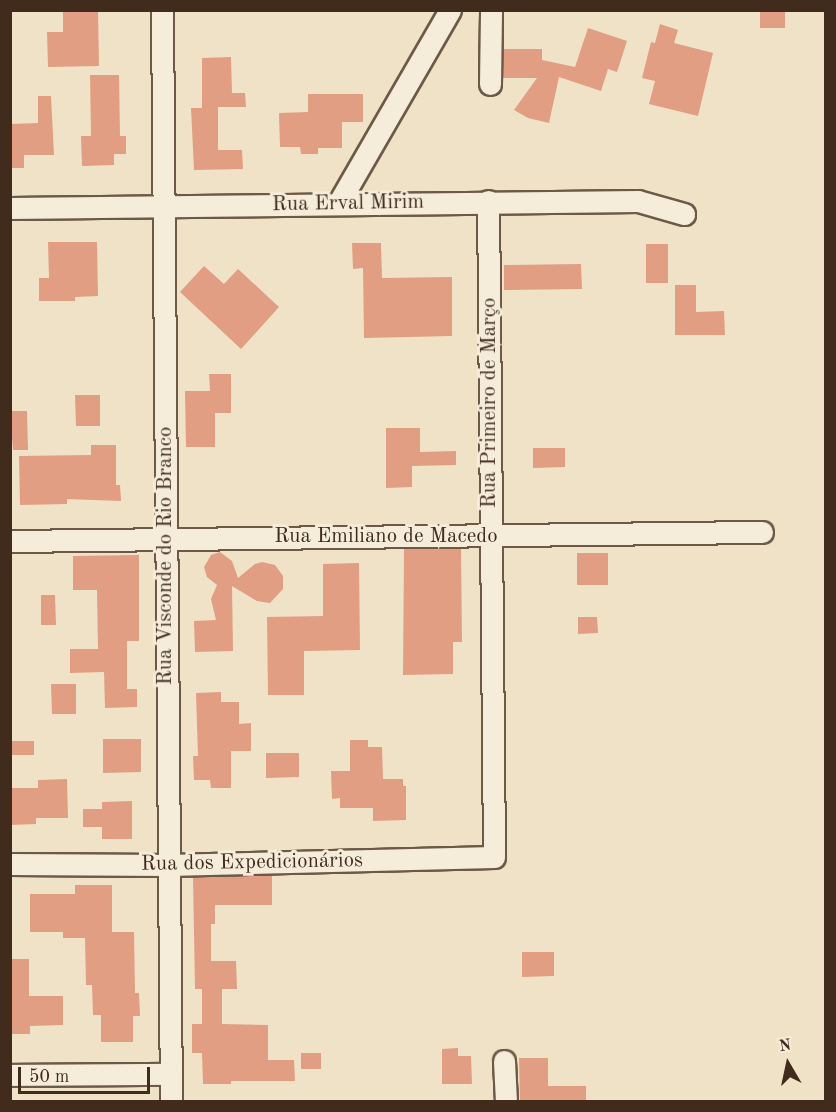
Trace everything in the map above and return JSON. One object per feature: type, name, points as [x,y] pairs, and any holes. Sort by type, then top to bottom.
[{"type":"street","name":"Rua Visconde do Rio Branco","points":[[162,10],[171,1101]]},
{"type":"street","points":[[338,204],[450,10]]},
{"type":"street","points":[[489,84],[491,10]]},
{"type":"street","name":"Rua Primeiro de Março","points":[[488,201],[494,857]]},
{"type":"street","name":"Rua Erval Mirim","points":[[10,208],[638,201],[684,214]]},
{"type":"street","name":"Rua Emiliano de Macedo","points":[[10,541],[762,532]]},
{"type":"street","name":"Rua dos Expedicionários","points":[[10,864],[168,865],[494,857]]},
{"type":"street","points":[[504,1061],[506,1101]]},
{"type":"street","points":[[10,1075],[171,1074]]},
{"type":"building","points":[[63,10],[98,10],[99,66],[48,67],[47,32],[63,32]]},
{"type":"building","points":[[760,10],[785,10],[785,28],[760,28]]},
{"type":"building","points":[[660,24],[678,30],[674,43],[713,53],[698,116],[649,104],[655,81],[642,78],[651,42],[655,43]]},
{"type":"building","points":[[588,28],[627,41],[617,72],[608,69],[601,91],[559,77],[549,123],[528,118],[514,110],[537,78],[503,78],[503,49],[542,49],[542,60],[575,67]]},
{"type":"building","points":[[231,57],[232,93],[245,93],[246,107],[218,107],[218,150],[242,150],[243,169],[194,170],[191,108],[202,108],[202,58]]},
{"type":"building","points":[[90,75],[119,75],[120,136],[126,136],[126,154],[114,154],[114,165],[82,166],[81,136],[91,136]]},
{"type":"building","points":[[308,94],[363,94],[363,122],[342,122],[342,148],[318,148],[318,154],[301,154],[300,147],[280,147],[279,113],[308,112]]},
{"type":"building","points":[[38,96],[51,96],[54,155],[24,155],[24,168],[10,168],[10,124],[38,123]]},
{"type":"building","points":[[48,242],[97,242],[98,296],[75,297],[75,301],[39,301],[39,278],[49,278]]},
{"type":"building","points":[[352,243],[381,243],[382,278],[452,277],[452,336],[364,338],[363,268],[353,269]]},
{"type":"building","points":[[646,244],[668,244],[668,283],[646,283]]},
{"type":"building","points":[[581,264],[582,289],[504,290],[504,265]]},
{"type":"building","points":[[204,266],[224,284],[238,269],[279,307],[241,349],[180,292]]},
{"type":"building","points":[[675,285],[696,285],[696,312],[724,311],[725,335],[675,335]]},
{"type":"building","points":[[209,374],[231,374],[231,413],[215,413],[215,447],[186,447],[185,391],[210,391]]},
{"type":"building","points":[[75,395],[100,395],[100,426],[76,426]]},
{"type":"building","points":[[10,411],[27,411],[28,450],[13,450]]},
{"type":"building","points":[[386,428],[420,428],[420,452],[456,451],[456,465],[412,466],[412,487],[386,488]]},
{"type":"building","points":[[91,445],[116,445],[116,485],[120,485],[121,501],[67,499],[67,504],[20,505],[19,456],[91,455]]},
{"type":"building","points":[[533,448],[565,448],[565,467],[533,468]]},
{"type":"building","points":[[461,548],[462,642],[453,642],[453,674],[403,675],[404,549]]},
{"type":"building","points":[[220,552],[232,561],[238,578],[255,564],[262,562],[275,565],[283,576],[283,589],[270,603],[257,601],[232,586],[233,651],[195,652],[194,621],[216,620],[211,599],[217,585],[207,577],[204,567],[211,555]]},
{"type":"building","points":[[577,553],[608,553],[608,585],[577,585]]},
{"type":"building","points":[[139,555],[139,641],[127,641],[127,689],[137,689],[137,707],[105,708],[104,672],[70,673],[70,649],[98,649],[97,590],[73,590],[73,556]]},
{"type":"building","points":[[359,563],[360,650],[304,651],[304,695],[268,695],[267,617],[323,616],[323,564]]},
{"type":"building","points":[[41,595],[55,595],[56,625],[41,625]]},
{"type":"building","points":[[578,617],[597,617],[598,633],[578,634]]},
{"type":"building","points":[[51,684],[76,684],[76,714],[52,714]]},
{"type":"building","points":[[221,692],[221,702],[239,702],[239,724],[251,723],[251,751],[231,751],[231,788],[211,788],[210,780],[194,780],[193,756],[198,756],[196,693]]},
{"type":"building","points":[[103,739],[141,739],[141,772],[103,773]]},
{"type":"building","points":[[350,740],[368,740],[368,747],[382,747],[383,779],[403,779],[403,786],[406,786],[406,820],[373,821],[373,808],[340,808],[340,798],[332,799],[331,771],[350,771]]},
{"type":"building","points":[[10,741],[34,741],[34,755],[10,755]]},
{"type":"building","points":[[266,753],[299,753],[299,777],[266,778]]},
{"type":"building","points":[[67,779],[68,818],[36,818],[36,824],[10,825],[10,788],[38,788],[38,780]]},
{"type":"building","points":[[132,801],[132,839],[102,839],[102,827],[83,827],[83,809],[102,809],[102,802]]},
{"type":"building","points":[[272,875],[272,905],[215,905],[215,924],[211,924],[211,961],[236,961],[237,989],[222,989],[222,1024],[268,1025],[268,1060],[294,1060],[295,1081],[231,1081],[231,1084],[203,1084],[202,1053],[192,1053],[192,1024],[202,1024],[202,989],[195,989],[193,877]]},
{"type":"building","points":[[75,885],[112,885],[112,932],[134,932],[135,993],[139,993],[140,1016],[133,1016],[133,1042],[101,1042],[101,1015],[93,1015],[92,985],[86,985],[85,938],[63,938],[63,932],[30,932],[30,894],[75,894]]},
{"type":"building","points":[[522,952],[554,952],[554,976],[522,977]]},
{"type":"building","points":[[10,959],[29,959],[29,996],[63,996],[63,1025],[30,1026],[30,1034],[10,1034]]},
{"type":"building","points":[[458,1048],[458,1056],[471,1056],[472,1084],[442,1084],[442,1049]]},
{"type":"building","points":[[301,1053],[321,1053],[321,1069],[301,1069]]},
{"type":"building","points":[[519,1058],[548,1058],[548,1086],[586,1086],[586,1101],[520,1101]]}]
